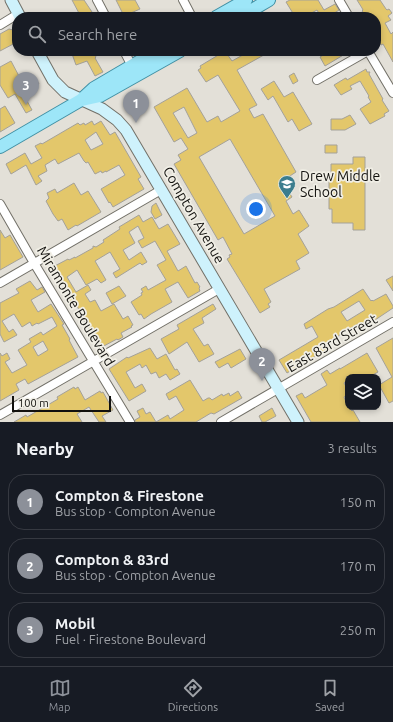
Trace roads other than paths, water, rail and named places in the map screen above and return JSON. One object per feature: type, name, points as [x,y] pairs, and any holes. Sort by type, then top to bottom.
[{"type":"main road","points":[[11,0],[17,12]]},
{"type":"main road","points":[[225,12],[246,0]]},
{"type":"main road","points":[[249,12],[269,0]]},
{"type":"main road","name":"Compton Avenue","points":[[40,56],[53,80],[65,92],[102,109],[118,120],[129,135],[298,422]]},
{"type":"main road","points":[[0,147],[81,100],[94,88],[149,56]]},
{"type":"main road","points":[[81,100],[100,96],[171,56]]},
{"type":"street","points":[[97,0],[103,12]]},
{"type":"street","points":[[183,0],[189,12]]},
{"type":"street","points":[[338,0],[345,12]]},
{"type":"street","points":[[0,25],[12,19]]},
{"type":"street","points":[[127,56],[132,66]]},
{"type":"street","points":[[317,80],[359,56]]},
{"type":"street","points":[[371,56],[393,94]]},
{"type":"street","points":[[0,283],[161,190]]},
{"type":"street","name":"Miramonte Boulevard","points":[[0,204],[130,422]]},
{"type":"street","points":[[0,415],[220,289]]},
{"type":"street","name":"East 83rd Street","points":[[221,422],[393,322]]},
{"type":"place","name":"Mobil","points":[[26,105]]},
{"type":"place","name":"Compton & Firestone","points":[[136,123]]},
{"type":"place","name":"Drew Middle School","points":[[287,199]]},
{"type":"place","name":"Compton & 83rd","points":[[262,381]]}]
